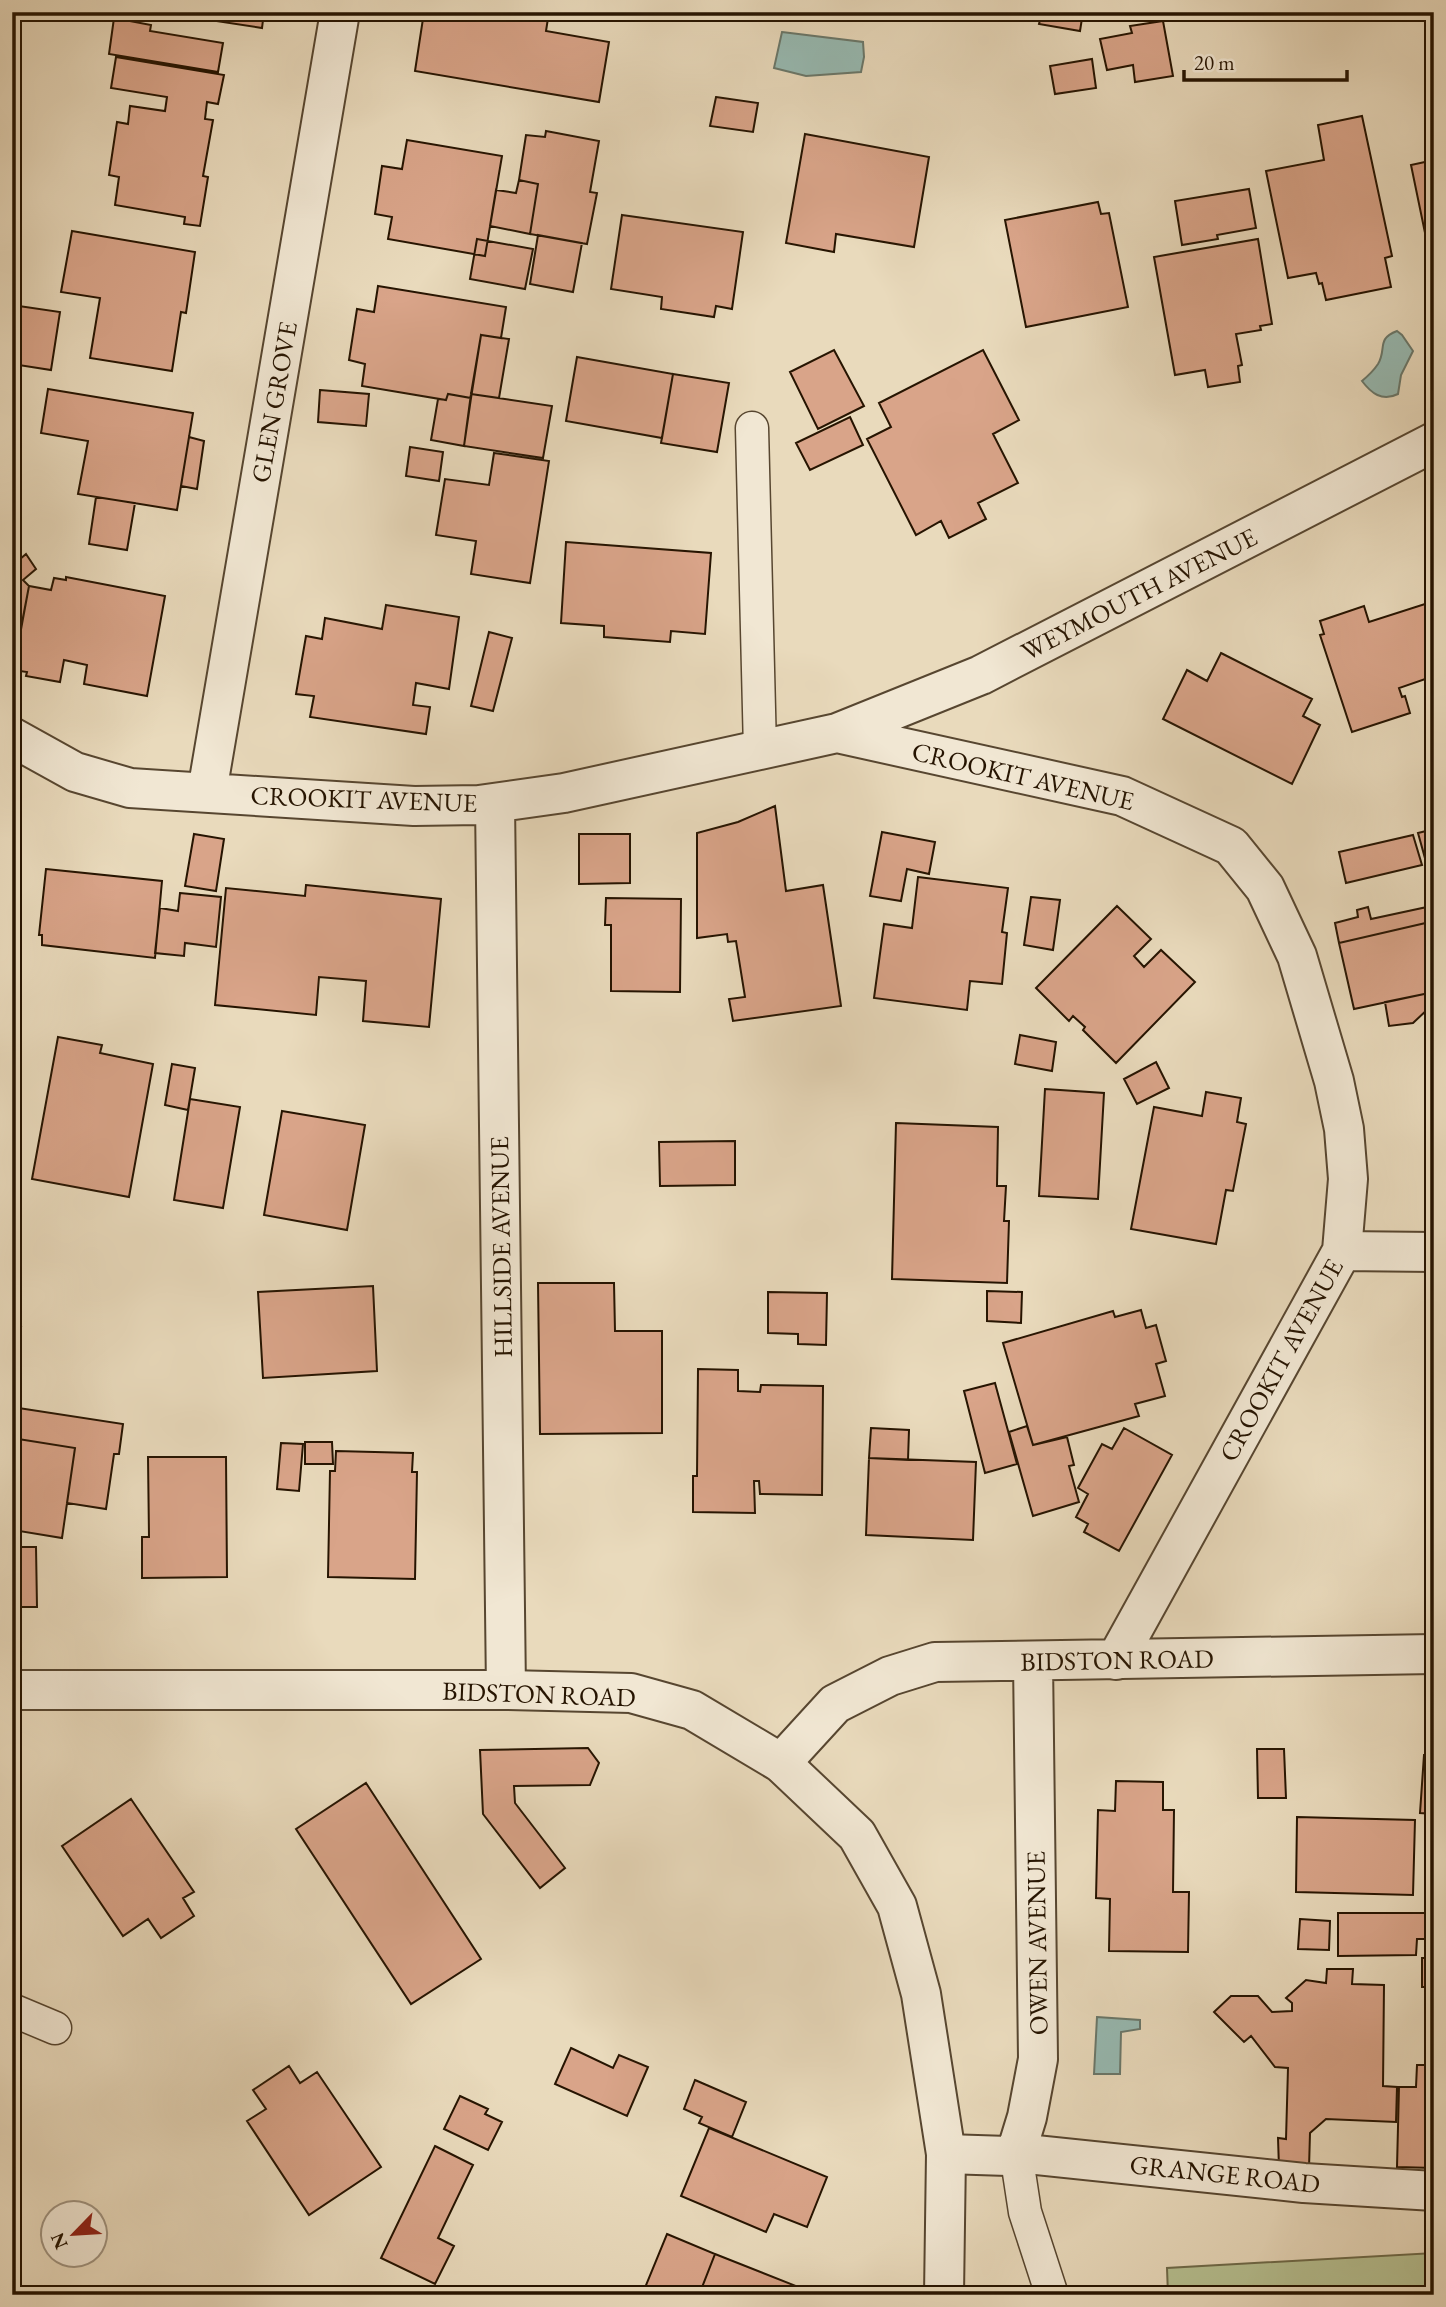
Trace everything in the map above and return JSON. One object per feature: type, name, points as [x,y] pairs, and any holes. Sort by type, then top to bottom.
[{"type":"street","name":"GLEN GROVE","points":[[207,792],[340,12]]},
{"type":"street","name":"WEYMOUTH AVENUE","points":[[838,733],[981,675],[1434,442]]},
{"type":"street","name":"CROOKIT AVENUE","points":[[12,737],[75,772],[130,788],[414,806],[495,803],[564,793],[838,733],[1122,796],[1231,846],[1265,888],[1297,956],[1334,1081],[1344,1129],[1348,1179],[1342,1251],[1116,1660]]},
{"type":"street","name":"HILLSIDE AVENUE","points":[[495,803],[506,1690]]},
{"type":"street","points":[[1342,1251],[1434,1252]]},
{"type":"street","name":"BIDSTON ROAD","points":[[12,1690],[506,1690],[631,1693],[692,1710],[781,1763],[835,1704],[890,1676],[935,1662],[1434,1654]]},
{"type":"street","name":"OWEN AVENUE","points":[[1016,2153],[1027,2117],[1038,2059],[1033,1661]]},
{"type":"street","points":[[781,1763],[857,1835],[897,1906],[921,1994],[946,2154],[944,2295]]},
{"type":"street","points":[[946,2154],[1008,2156],[1016,2153]]},
{"type":"street","name":"GRANGE ROAD","points":[[1016,2153],[1304,2183],[1434,2191]]},
{"type":"lane","points":[[752,428],[760,750]]},
{"type":"lane","points":[[12,2010],[55,2028]]},
{"type":"lane","points":[[1016,2153],[1025,2212],[1052,2295]]},
{"type":"green space","points":[[1434,2253],[1434,2295],[1168,2295],[1167,2268]]},
{"type":"water","points":[[782,32],[863,42],[861,72],[806,76],[774,68]]},
{"type":"water","points":[[1397,331],[1413,351],[1401,375],[1398,394],[1382,397],[1362,381],[1381,359],[1386,337]]},
{"type":"water","points":[[1097,2017],[1140,2020],[1140,2029],[1121,2032],[1120,2074],[1094,2074]]},
{"type":"building","points":[[184,12],[264,12],[262,28],[183,16]]},
{"type":"building","points":[[424,12],[549,12],[546,31],[609,42],[599,102],[415,71]]},
{"type":"building","points":[[1042,12],[1083,12],[1080,31],[1039,24]]},
{"type":"building","points":[[114,18],[151,25],[150,31],[223,43],[218,72],[109,54]]},
{"type":"building","points":[[1163,21],[1173,76],[1135,82],[1133,65],[1107,70],[1100,39],[1132,33],[1130,26]]},
{"type":"building","points":[[116,57],[224,75],[218,104],[207,102],[205,119],[213,120],[203,176],[208,177],[200,226],[184,224],[185,217],[115,205],[119,177],[109,175],[117,122],[128,124],[130,106],[165,111],[167,97],[111,88]]},
{"type":"building","points":[[1092,59],[1096,88],[1055,94],[1050,66]]},
{"type":"building","points":[[716,97],[758,103],[753,132],[710,126]]},
{"type":"building","points":[[1362,116],[1392,256],[1385,258],[1391,287],[1326,300],[1322,283],[1319,284],[1316,273],[1288,278],[1266,171],[1324,160],[1318,125]]},
{"type":"building","points":[[546,131],[599,141],[590,192],[597,193],[587,244],[530,234],[538,184],[519,180],[526,135],[545,137]]},
{"type":"building","points":[[805,134],[929,157],[914,247],[836,234],[834,252],[786,243]]},
{"type":"building","points":[[407,140],[502,156],[485,256],[388,239],[392,217],[375,214],[382,166],[402,169]]},
{"type":"building","points":[[1434,160],[1434,257],[1430,257],[1411,165]]},
{"type":"building","points":[[519,180],[538,184],[530,234],[490,226],[496,190],[516,193]]},
{"type":"building","points":[[1249,189],[1256,228],[1217,235],[1218,239],[1182,245],[1175,201]]},
{"type":"building","points":[[1098,202],[1101,214],[1109,213],[1128,307],[1026,327],[1005,220]]},
{"type":"building","points":[[622,215],[743,232],[732,309],[716,306],[714,317],[661,309],[662,297],[611,289]]},
{"type":"building","points":[[72,231],[195,252],[186,313],[181,312],[172,371],[90,358],[100,298],[61,292]]},
{"type":"building","points":[[538,235],[582,243],[573,292],[530,284]]},
{"type":"building","points":[[477,239],[533,249],[525,289],[470,279]]},
{"type":"building","points":[[1258,239],[1272,324],[1260,326],[1261,330],[1236,334],[1242,365],[1238,366],[1240,382],[1208,387],[1205,370],[1175,375],[1154,257]]},
{"type":"building","points":[[378,286],[506,307],[501,338],[481,335],[471,398],[448,394],[446,400],[362,386],[365,364],[349,360],[357,309],[374,312]]},
{"type":"building","points":[[12,305],[60,312],[51,370],[12,364]]},
{"type":"building","points":[[481,335],[509,339],[499,398],[471,394]]},
{"type":"building","points":[[834,350],[864,406],[818,429],[790,372]]},
{"type":"building","points":[[983,350],[1019,420],[993,434],[1018,483],[978,503],[986,519],[949,538],[941,521],[916,535],[867,439],[891,427],[879,403]]},
{"type":"building","points":[[577,357],[673,374],[662,438],[566,421]]},
{"type":"building","points":[[673,374],[729,383],[717,452],[661,443]]},
{"type":"building","points":[[48,389],[193,413],[177,510],[78,494],[88,441],[41,433]]},
{"type":"building","points":[[320,390],[369,394],[366,426],[318,422]]},
{"type":"building","points":[[448,394],[471,398],[464,446],[431,440],[438,399],[446,400]]},
{"type":"building","points":[[471,394],[552,406],[543,458],[464,446]]},
{"type":"building","points":[[850,417],[863,445],[810,470],[796,443]]},
{"type":"building","points":[[189,437],[204,441],[197,489],[181,486]]},
{"type":"building","points":[[410,447],[443,452],[439,481],[406,476]]},
{"type":"building","points":[[494,453],[549,461],[530,583],[471,574],[476,541],[436,535],[445,479],[489,485]]},
{"type":"building","points":[[96,497],[135,503],[127,550],[89,544]]},
{"type":"building","points":[[566,542],[711,553],[705,634],[671,631],[670,642],[604,637],[604,626],[561,623]]},
{"type":"building","points":[[26,554],[36,569],[23,580],[29,586],[17,651],[12,650],[12,574],[16,571],[12,566]]},
{"type":"building","points":[[66,577],[165,596],[147,696],[84,684],[87,665],[64,660],[60,682],[26,676],[27,672],[13,670],[29,586],[51,590],[54,578],[66,580]]},
{"type":"building","points":[[1425,604],[1434,631],[1434,676],[1399,688],[1402,697],[1405,696],[1410,713],[1352,732],[1320,635],[1324,634],[1320,621],[1364,606],[1369,622]]},
{"type":"building","points":[[386,605],[459,617],[449,689],[416,683],[413,705],[430,707],[426,734],[310,717],[314,696],[296,694],[306,636],[322,639],[325,618],[382,629]]},
{"type":"building","points":[[489,632],[512,638],[493,711],[471,706]]},
{"type":"building","points":[[1221,653],[1312,699],[1303,716],[1320,725],[1292,784],[1163,719],[1187,670],[1207,681]]},
{"type":"building","points":[[775,806],[786,891],[823,885],[841,1006],[733,1021],[729,999],[745,997],[736,941],[728,942],[727,934],[697,938],[697,833],[738,822]]},
{"type":"building","points":[[1434,829],[1434,868],[1428,869],[1418,833]]},
{"type":"building","points":[[882,832],[935,842],[929,874],[907,869],[901,901],[870,896]]},
{"type":"building","points":[[194,834],[224,839],[216,891],[185,886]]},
{"type":"building","points":[[579,834],[630,834],[630,883],[579,884]]},
{"type":"building","points":[[1413,835],[1422,865],[1346,883],[1339,852]]},
{"type":"building","points":[[46,869],[162,881],[155,958],[42,945],[42,935],[39,935]]},
{"type":"building","points":[[918,877],[1008,888],[1002,932],[1007,933],[1002,984],[970,981],[967,1010],[874,998],[884,924],[912,928]]},
{"type":"building","points":[[306,885],[441,899],[429,1027],[363,1021],[366,981],[319,977],[316,1015],[215,1005],[226,888],[305,896]]},
{"type":"building","points":[[180,893],[221,897],[216,947],[185,943],[184,956],[155,953],[160,908],[178,911]]},
{"type":"building","points":[[1031,897],[1060,900],[1053,950],[1024,945]]},
{"type":"building","points":[[606,898],[681,899],[680,992],[611,991],[611,925],[605,925]]},
{"type":"building","points":[[1117,906],[1151,939],[1134,956],[1144,967],[1161,950],[1195,982],[1116,1063],[1083,1030],[1085,1027],[1073,1016],[1069,1021],[1036,988]]},
{"type":"building","points":[[1368,907],[1371,919],[1427,907],[1430,922],[1339,943],[1335,923],[1358,917],[1357,910]]},
{"type":"building","points":[[1430,922],[1434,938],[1434,992],[1354,1009],[1339,943]]},
{"type":"building","points":[[1434,992],[1434,1007],[1429,1008],[1413,1023],[1389,1026],[1385,1002]]},
{"type":"building","points":[[1020,1035],[1056,1042],[1052,1071],[1015,1064]]},
{"type":"building","points":[[58,1037],[102,1045],[100,1053],[153,1064],[129,1197],[32,1179]]},
{"type":"building","points":[[1156,1062],[1169,1088],[1137,1104],[1124,1079]]},
{"type":"building","points":[[172,1064],[195,1068],[188,1110],[165,1105]]},
{"type":"building","points":[[1045,1089],[1104,1093],[1098,1199],[1039,1196]]},
{"type":"building","points":[[1206,1092],[1241,1098],[1237,1122],[1246,1124],[1233,1191],[1226,1190],[1216,1244],[1131,1229],[1154,1107],[1202,1116]]},
{"type":"building","points":[[190,1099],[240,1107],[223,1208],[174,1200]]},
{"type":"building","points":[[282,1111],[365,1125],[347,1230],[264,1215]]},
{"type":"building","points":[[896,1123],[998,1127],[997,1186],[1006,1186],[1004,1221],[1009,1221],[1007,1283],[892,1279]]},
{"type":"building","points":[[735,1141],[735,1185],[660,1186],[659,1142]]},
{"type":"building","points":[[538,1283],[614,1283],[615,1331],[662,1331],[662,1433],[540,1434]]},
{"type":"building","points":[[373,1286],[377,1371],[263,1378],[258,1292]]},
{"type":"building","points":[[987,1291],[1022,1292],[1021,1323],[987,1321]]},
{"type":"building","points":[[768,1292],[827,1293],[826,1345],[798,1344],[798,1334],[768,1333]]},
{"type":"building","points":[[1141,1310],[1146,1328],[1156,1325],[1166,1361],[1156,1364],[1165,1396],[1135,1404],[1139,1416],[1033,1445],[1003,1343],[1113,1311],[1115,1317]]},
{"type":"building","points":[[12,1324],[21,1327],[12,1359]]},
{"type":"building","points":[[698,1369],[738,1370],[738,1391],[760,1392],[761,1385],[823,1386],[822,1495],[760,1494],[759,1481],[754,1481],[755,1513],[693,1512],[693,1476],[697,1476]]},
{"type":"building","points":[[995,1383],[1017,1464],[985,1473],[964,1391]]},
{"type":"building","points":[[12,1407],[123,1424],[119,1454],[114,1454],[106,1509],[67,1503],[75,1448],[12,1438]]},
{"type":"building","points":[[1027,1426],[1033,1445],[1067,1437],[1074,1465],[1069,1466],[1079,1502],[1033,1516],[1009,1432]]},
{"type":"building","points":[[871,1428],[909,1430],[908,1460],[869,1458]]},
{"type":"building","points":[[1124,1428],[1172,1455],[1119,1551],[1084,1532],[1088,1524],[1076,1517],[1088,1494],[1078,1488],[1102,1444],[1112,1449]]},
{"type":"building","points":[[12,1438],[75,1448],[62,1538],[19,1531],[19,1522],[12,1521]]},
{"type":"building","points":[[305,1442],[332,1442],[333,1464],[305,1464]]},
{"type":"building","points":[[281,1443],[303,1444],[299,1491],[277,1489]]},
{"type":"building","points":[[336,1451],[413,1453],[412,1472],[417,1472],[415,1579],[328,1577],[330,1471],[335,1471]]},
{"type":"building","points":[[148,1457],[226,1457],[227,1577],[142,1578],[142,1537],[149,1537]]},
{"type":"building","points":[[869,1458],[976,1462],[973,1540],[866,1535]]},
{"type":"building","points":[[12,1547],[36,1547],[37,1607],[12,1607]]},
{"type":"building","points":[[588,1748],[599,1763],[590,1785],[514,1786],[515,1803],[565,1868],[540,1888],[483,1814],[480,1750]]},
{"type":"building","points":[[1257,1749],[1284,1749],[1286,1798],[1258,1798]]},
{"type":"building","points":[[1424,1755],[1434,1756],[1434,1814],[1420,1813]]},
{"type":"building","points":[[1116,1781],[1163,1782],[1163,1810],[1174,1810],[1173,1892],[1189,1892],[1188,1952],[1109,1951],[1110,1899],[1096,1898],[1098,1810],[1115,1811]]},
{"type":"building","points":[[366,1783],[481,1959],[411,2004],[296,1829]]},
{"type":"building","points":[[131,1799],[194,1892],[183,1898],[194,1916],[161,1938],[148,1919],[123,1936],[62,1846]]},
{"type":"building","points":[[1297,1817],[1415,1820],[1413,1895],[1296,1892]]},
{"type":"building","points":[[1432,1892],[1434,1939],[1417,1939],[1416,1955],[1338,1956],[1338,1913],[1432,1913]]},
{"type":"building","points":[[1300,1919],[1330,1921],[1329,1950],[1298,1949]]},
{"type":"building","points":[[1422,1958],[1434,1958],[1434,1987],[1422,1987]]},
{"type":"building","points":[[1327,1969],[1353,1969],[1352,1984],[1384,1985],[1383,2086],[1397,2087],[1396,2122],[1326,2119],[1310,2133],[1309,2168],[1279,2168],[1278,2138],[1286,2139],[1288,2068],[1275,2067],[1251,2036],[1244,2042],[1214,2012],[1231,1996],[1258,1996],[1272,2012],[1292,2011],[1292,2003],[1286,1998],[1306,1980],[1326,1983]]},
{"type":"building","points":[[571,2048],[613,2068],[619,2055],[648,2067],[627,2116],[555,2084]]},
{"type":"building","points":[[1417,2065],[1434,2065],[1434,2168],[1397,2167],[1399,2087],[1416,2087]]},
{"type":"building","points":[[289,2066],[300,2083],[317,2072],[381,2167],[309,2215],[247,2121],[266,2109],[253,2090]]},
{"type":"building","points":[[695,2080],[746,2102],[732,2137],[699,2123],[702,2117],[684,2109]]},
{"type":"building","points":[[460,2096],[488,2109],[485,2114],[502,2122],[488,2150],[444,2129]]},
{"type":"building","points":[[709,2128],[827,2177],[807,2227],[774,2214],[766,2232],[681,2196]]},
{"type":"building","points":[[435,2146],[473,2165],[438,2238],[454,2246],[435,2284],[381,2258]]},
{"type":"building","points":[[667,2234],[715,2254],[699,2295],[642,2295]]},
{"type":"building","points":[[715,2254],[801,2288],[799,2295],[699,2295]]}]
